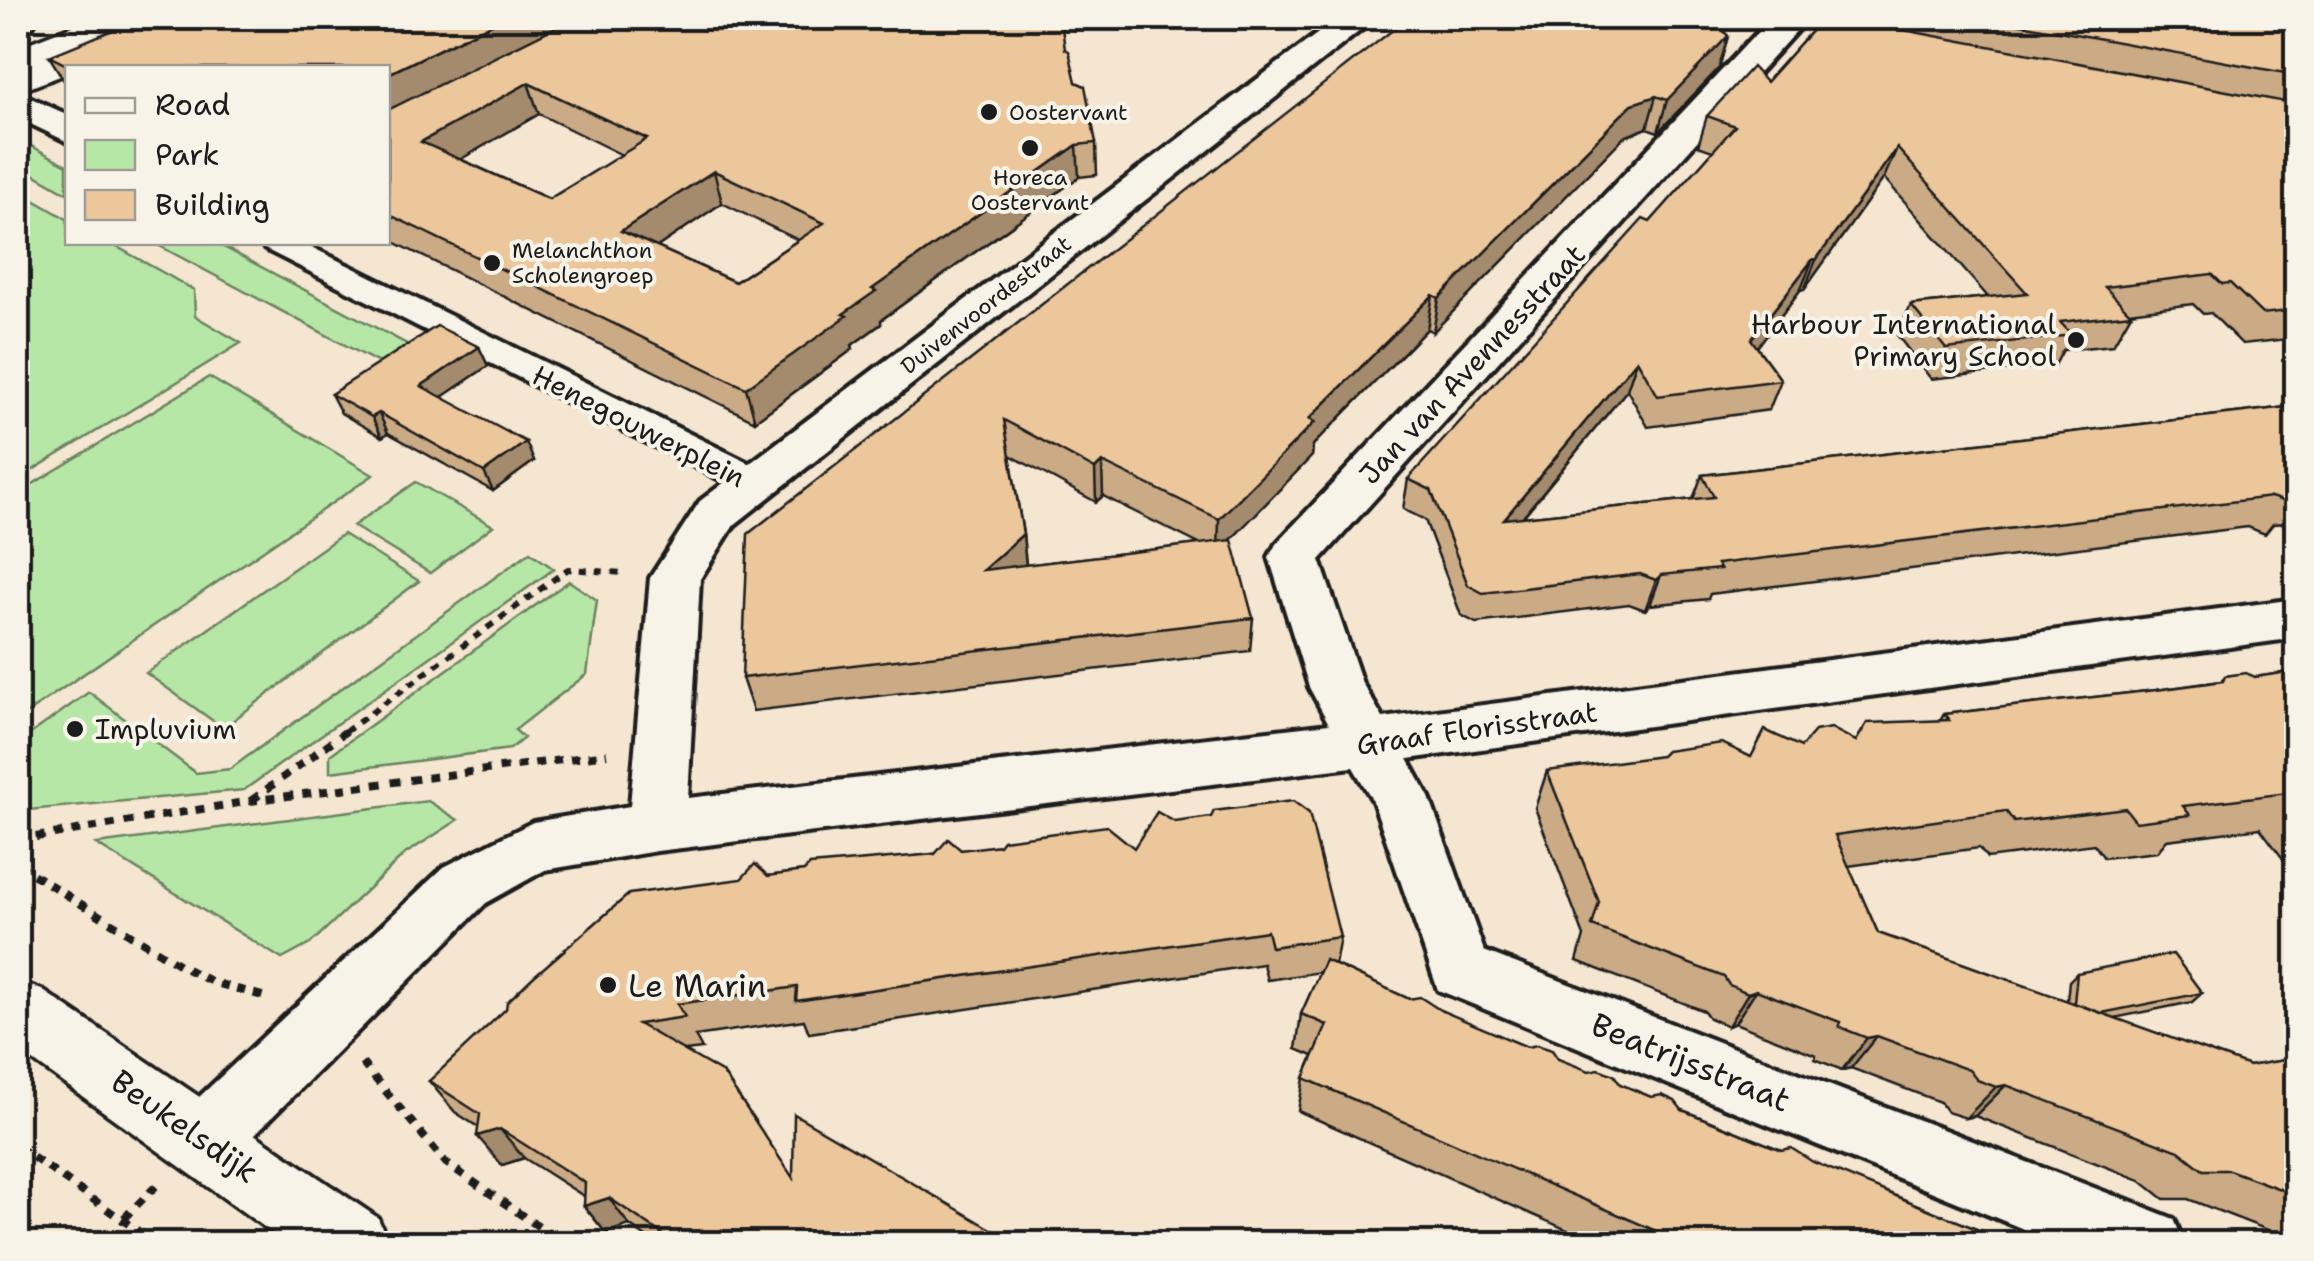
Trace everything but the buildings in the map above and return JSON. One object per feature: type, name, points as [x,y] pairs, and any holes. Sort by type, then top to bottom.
[{"type":"main road","points":[[18,39],[73,18]]},
{"type":"main road","points":[[18,60],[122,18]]},
{"type":"main road","points":[[18,81],[164,18]]},
{"type":"main road","name":"Beukelsdijk","points":[[18,1012],[352,1244]]},
{"type":"street","points":[[1302,18],[1350,24]]},
{"type":"street","name":"Jan van Avennesstraat","points":[[1372,742],[1336,687],[1294,558],[1791,23]]},
{"type":"street","name":"Duivenvoordestraat","points":[[756,482],[1350,24]]},
{"type":"street","points":[[18,104],[65,129]]},
{"type":"street","name":"Henegouwerplein","points":[[282,245],[756,482],[717,513],[675,578],[657,826]]},
{"type":"street","name":"Graaf Florisstraat","points":[[657,826],[1372,742],[2296,618]]},
{"type":"street","name":"Beatrijsstraat","points":[[1372,742],[1400,796],[1460,970],[2149,1244]]},
{"type":"street","points":[[204,1138],[465,885],[533,847],[657,826]]},
{"type":"path","points":[[250,801],[568,569],[675,578]]},
{"type":"path","points":[[18,840],[250,801],[662,746]]},
{"type":"path","points":[[18,1147],[157,1244]]},
{"type":"green space","points":[[18,139],[65,164],[65,192],[18,165]]},
{"type":"green space","points":[[18,191],[65,218],[65,245],[114,245],[194,290],[195,316],[241,343],[18,479]]},
{"type":"green space","points":[[158,245],[220,245],[418,350],[390,369]]},
{"type":"green space","points":[[209,377],[373,475],[18,719],[18,493]]},
{"type":"green space","points":[[416,482],[493,526],[430,573],[353,526]]},
{"type":"green space","points":[[343,534],[419,581],[223,728],[146,673]]},
{"type":"green space","points":[[530,552],[554,569],[244,790],[18,811],[18,743],[89,692],[196,773],[230,769]]},
{"type":"green space","points":[[569,581],[597,600],[587,674],[515,730],[524,738],[510,749],[330,772],[330,755]]},
{"type":"green space","points":[[428,801],[458,820],[405,854],[310,944],[282,959],[96,844]]},
{"type":"place","name":"Oostervant","points":[[989,112]]},
{"type":"place","name":"Horeca Oostervant","points":[[1030,148]]},
{"type":"place","name":"Melanchthon Scholengroep","points":[[492,263]]},
{"type":"place","name":"Harbour International Primary School","points":[[2076,340]]},
{"type":"place","name":"Impluvium","points":[[75,729]]},
{"type":"place","name":"Le Marin","points":[[608,985]]}]
